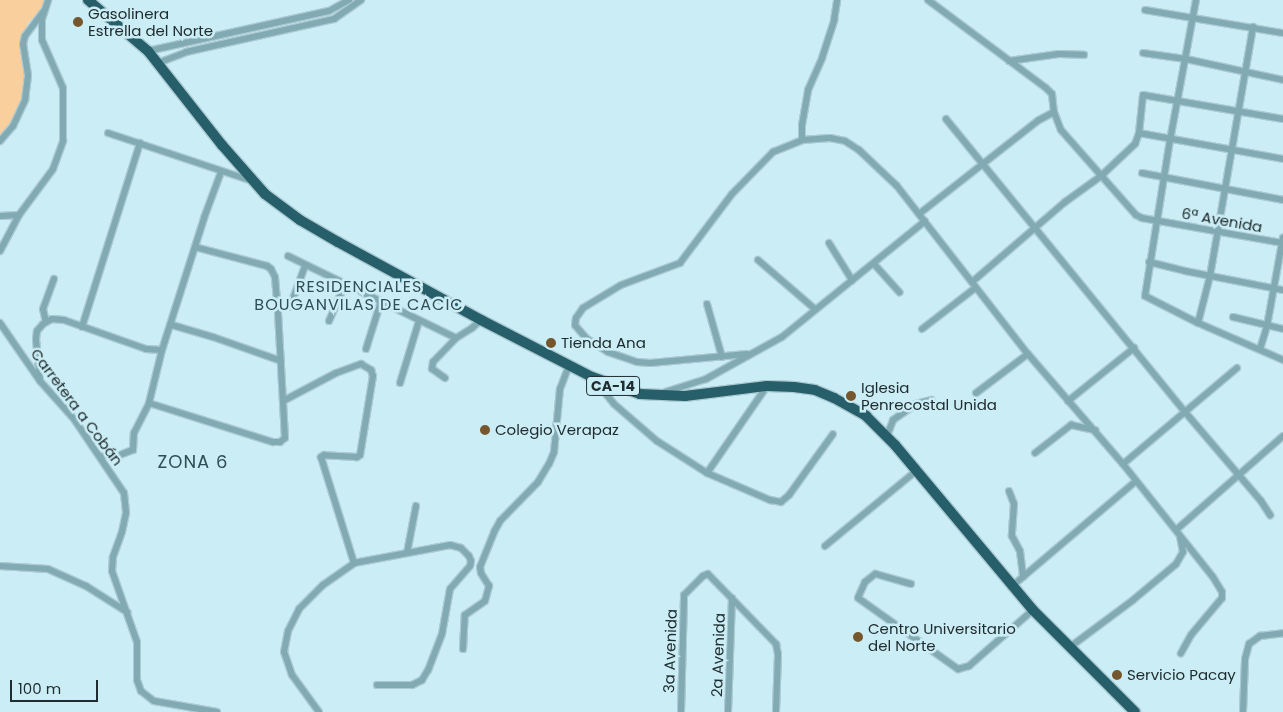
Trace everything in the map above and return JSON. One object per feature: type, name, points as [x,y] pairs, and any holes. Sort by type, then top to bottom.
[{"type":"highway","name":"CA-14","points":[[88,0],[148,51],[265,194],[300,220],[481,320],[592,377],[622,390],[640,394],[685,396],[767,386],[814,390],[834,398],[866,416],[887,436],[1011,587],[1135,712]]},
{"type":"street","points":[[0,252],[19,215],[53,169],[63,141],[63,88],[42,40],[44,11],[48,0]]},
{"type":"street","points":[[148,51],[329,12],[349,0]]},
{"type":"street","points":[[158,63],[186,52],[334,20],[361,0]]},
{"type":"street","points":[[802,140],[802,125],[808,90],[822,58],[834,20],[837,0]]},
{"type":"street","name":"6ª Avenida","points":[[928,0],[1052,94],[1054,112],[1061,130],[1136,215],[1218,232],[1283,241]]},
{"type":"street","points":[[1196,0],[1170,140],[1145,296],[1198,323],[1283,360]]},
{"type":"street","points":[[1145,10],[1283,33]]},
{"type":"street","points":[[0,141],[13,126],[25,100],[28,75],[23,44],[25,36],[44,11]]},
{"type":"street","points":[[1198,323],[1210,276],[1253,28]]},
{"type":"street","points":[[1143,53],[1186,59],[1283,80]]},
{"type":"street","points":[[1009,61],[1059,54],[1084,55]]},
{"type":"street","points":[[922,330],[974,285],[1035,227],[1101,176],[1135,144],[1139,133],[1142,96],[1283,119]]},
{"type":"street","points":[[920,214],[1039,120],[1054,112]]},
{"type":"street","points":[[946,119],[1270,516]]},
{"type":"street","points":[[1139,133],[1283,159]]},
{"type":"street","points":[[108,134],[140,142],[221,172],[253,181]]},
{"type":"street","points":[[747,354],[650,363],[637,362],[608,352],[587,339],[575,325],[576,318],[583,308],[621,285],[680,263],[714,216],[751,172],[773,152],[802,140],[830,138],[845,141],[859,150],[897,186],[1028,354],[1095,430],[1213,577],[1223,595],[1191,635],[1181,653]]},
{"type":"street","points":[[82,327],[140,142]]},
{"type":"street","points":[[101,458],[110,454],[118,456],[132,450],[134,433],[149,404],[162,350],[172,325],[195,247],[221,172]]},
{"type":"street","points":[[1142,173],[1283,200]]},
{"type":"street","points":[[0,216],[19,215]]},
{"type":"street","points":[[654,394],[682,388],[706,379],[747,354],[782,337],[925,221]]},
{"type":"street","points":[[1260,349],[1267,326],[1283,241]]},
{"type":"street","points":[[829,243],[852,280]]},
{"type":"street","points":[[149,404],[273,442],[280,442],[286,438],[275,277],[267,266],[195,247]]},
{"type":"street","points":[[288,256],[305,266],[456,338]]},
{"type":"street","points":[[758,260],[816,309]]},
{"type":"street","points":[[1149,262],[1283,290]]},
{"type":"street","points":[[874,264],[899,292]]},
{"type":"street","points":[[290,307],[305,266]]},
{"type":"street","points":[[46,322],[43,308],[54,279]]},
{"type":"street","points":[[329,321],[345,284]]},
{"type":"street","points":[[366,348],[381,301]]},
{"type":"street","points":[[707,304],[722,357]]},
{"type":"street","points":[[1233,317],[1283,329]]},
{"type":"street","points":[[40,381],[37,332],[46,322],[52,319],[64,320],[146,349],[162,350]]},
{"type":"street","points":[[445,378],[432,367],[456,338],[481,320]]},
{"type":"street","points":[[400,383],[419,321]]},
{"type":"street","name":"Carretera a Cobán","points":[[0,323],[40,381],[74,419],[124,493],[126,504],[122,532],[113,557],[112,571],[137,642],[137,680],[144,695],[154,701],[217,712]]},
{"type":"street","points":[[172,325],[281,361]]},
{"type":"street","points":[[1068,401],[1134,348]]},
{"type":"street","points":[[976,393],[1028,354]]},
{"type":"street","points":[[283,401],[336,373],[361,364],[371,370],[372,376],[360,455],[357,458],[324,455],[321,457],[354,563]]},
{"type":"street","points":[[463,649],[465,615],[485,601],[489,586],[481,573],[480,567],[494,532],[500,521],[538,482],[550,464],[554,452],[560,390],[569,365]]},
{"type":"street","points":[[1123,464],[1237,368]]},
{"type":"street","points":[[592,377],[614,404],[657,441],[707,473],[770,500],[781,502],[833,434]]},
{"type":"street","points":[[707,473],[767,386]]},
{"type":"street","points":[[887,436],[892,420],[916,404],[931,400]]},
{"type":"street","points":[[1035,453],[1072,425],[1095,430]]},
{"type":"street","points":[[1178,532],[1238,475],[1283,436]]},
{"type":"street","points":[[825,546],[916,471]]},
{"type":"street","points":[[1011,587],[1135,482]]},
{"type":"street","points":[[1009,491],[1014,504],[1012,536],[1020,551],[1023,577]]},
{"type":"street","points":[[407,553],[416,506]]},
{"type":"street","points":[[1070,647],[1133,600],[1176,564],[1183,552],[1178,532]]},
{"type":"street","points":[[319,712],[292,675],[284,652],[288,631],[299,610],[317,591],[354,563],[419,549],[456,545],[466,552],[471,561],[470,566],[450,589],[436,654],[422,680],[412,685],[377,685]]},
{"type":"street","points":[[0,566],[48,569],[86,586],[128,612]]},
{"type":"street","name":"3a Avenida","points":[[681,712],[684,598],[686,591],[708,574],[732,598]]},
{"type":"street","points":[[911,584],[875,574],[865,582],[858,598],[958,669],[969,666],[1033,610]]},
{"type":"street","points":[[732,598],[776,644],[778,654],[776,712]]},
{"type":"street","name":"2a Avenida","points":[[728,712],[732,598]]},
{"type":"street","points":[[1242,712],[1245,659],[1248,644],[1260,636],[1283,633]]},
{"type":"shaded area","points":[[0,0],[46,0],[45,6],[28,23],[25,31],[28,70],[24,91],[11,125],[0,138]]},
{"type":"place","name":"Gasolinera Estrella del Norte","points":[[78,22]]},
{"type":"place","name":"Tienda Ana","points":[[551,343]]},
{"type":"place","name":"Iglesia Penrecostal Unida","points":[[851,396]]},
{"type":"place","name":"Colegio Verapaz","points":[[485,430]]},
{"type":"place","name":"Centro Universitario del Norte","points":[[858,637]]},
{"type":"place","name":"Servicio Pacay","points":[[1117,675]]},
{"type":"district","name":"RESIDENCIALES BOUGANVILAS DE CACIC","points":[[359,296]]},
{"type":"district","name":"ZONA 6","points":[[193,462]]}]
